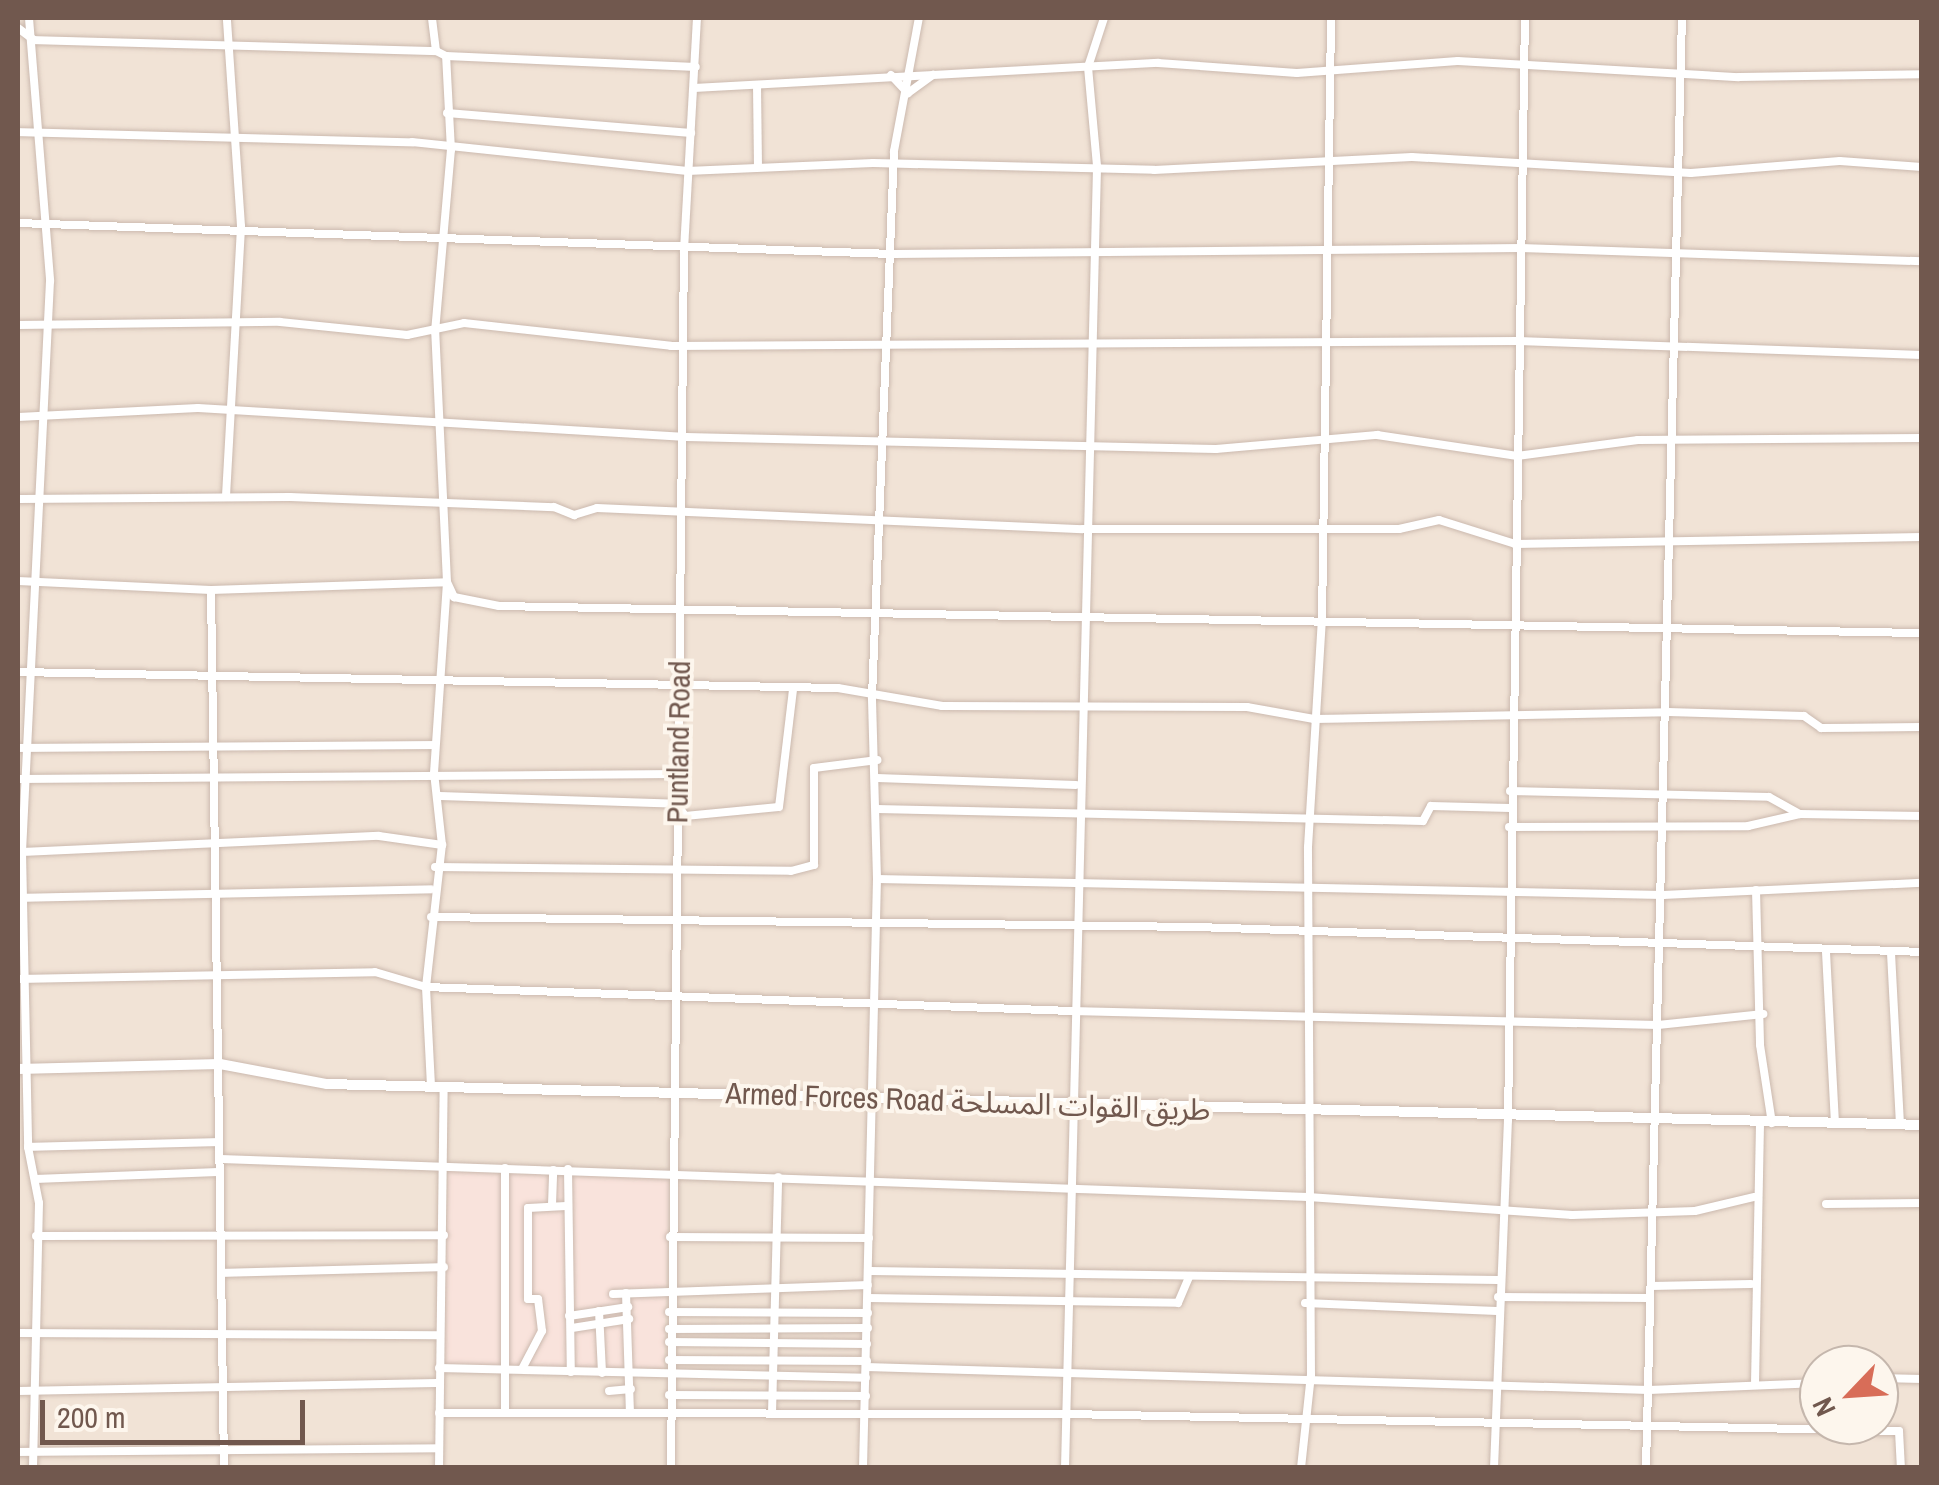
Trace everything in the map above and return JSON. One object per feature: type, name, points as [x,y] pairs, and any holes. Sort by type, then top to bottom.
[{"type":"street","points":[[29,18],[34,40],[34,132],[49,220],[50,325],[38,582],[22,672],[23,1069],[29,1163],[35,1179],[36,1236],[30,1331],[33,1468]]},
{"type":"street","points":[[226,496],[236,410],[241,226],[227,18]]},
{"type":"street","points":[[432,18],[436,50]]},
{"type":"street","name":"Puntland Road","points":[[670,1468],[668,1342],[676,1090],[680,512],[689,342],[684,250],[697,18]]},
{"type":"street","points":[[863,1468],[878,880],[872,697],[882,610],[889,439],[893,170],[912,74],[917,18]]},
{"type":"street","points":[[1065,1468],[1076,785],[1097,166],[1088,68],[1104,18]]},
{"type":"street","points":[[1301,1468],[1309,1422],[1311,1375],[1305,1302],[1314,1114],[1307,1016],[1308,816],[1322,620],[1324,528],[1320,445],[1330,18]]},
{"type":"street","points":[[1494,1468],[1500,1212],[1508,1120],[1504,1020],[1525,18]]},
{"type":"street","points":[[1646,1468],[1653,1214],[1660,1121],[1652,1082],[1658,1024],[1662,798],[1672,627],[1672,253],[1682,18]]},
{"type":"street","points":[[18,28],[34,40],[436,50],[446,56],[696,67]]},
{"type":"street","points":[[431,1086],[426,987],[431,889],[442,845],[434,745],[447,582],[436,502],[434,332],[450,150],[446,56]]},
{"type":"street","points":[[694,88],[1184,62],[1331,74],[1390,62],[1524,64],[1678,73],[1922,74]]},
{"type":"street","points":[[908,93],[933,74]]},
{"type":"street","points":[[891,75],[908,93]]},
{"type":"street","points":[[757,84],[758,166]]},
{"type":"street","points":[[448,113],[691,132]]},
{"type":"street","points":[[18,132],[237,137],[450,150],[687,171],[758,166],[893,170],[1522,161],[1674,172],[1840,161],[1922,167]]},
{"type":"street","points":[[18,224],[49,220],[241,226],[684,250],[1092,256],[1521,248],[1922,261]]},
{"type":"street","points":[[18,325],[238,322],[434,332],[464,323],[689,342],[1090,347],[1518,340],[1674,350],[1922,355]]},
{"type":"street","points":[[18,417],[236,410],[436,426],[686,437],[1086,444],[1320,445],[1377,434],[1516,456],[1673,439],[1922,438]]},
{"type":"street","points":[[18,500],[226,496],[436,502],[574,515],[680,512],[884,525],[1083,528],[1324,528],[1461,521],[1515,544],[1672,538],[1922,537]]},
{"type":"street","points":[[18,581],[211,590],[447,582]]},
{"type":"street","points":[[447,582],[454,596],[499,606],[1082,610],[1513,630],[1672,627],[1922,634]]},
{"type":"street","points":[[211,590],[220,894],[218,1142],[222,1159],[218,1172],[224,1468]]},
{"type":"street","points":[[22,672],[212,680],[294,672],[440,684],[678,692],[793,690],[1078,705],[1247,707],[1314,720],[1668,712],[1804,716],[1821,728],[1922,727]]},
{"type":"street","points":[[440,796],[678,804],[686,816],[784,805],[793,690]]},
{"type":"street","points":[[22,748],[434,745]]},
{"type":"street","points":[[435,868],[677,874],[814,865],[814,768],[877,760]]},
{"type":"street","points":[[21,779],[677,774]]},
{"type":"street","points":[[877,778],[1076,785]]},
{"type":"street","points":[[1510,791],[1662,798],[1769,797],[1800,814]]},
{"type":"street","points":[[876,809],[1423,820],[1431,806],[1510,808]]},
{"type":"street","points":[[1509,826],[1662,829],[1800,814],[1922,816]]},
{"type":"street","points":[[22,852],[218,849],[380,836],[442,845]]},
{"type":"street","points":[[878,880],[1076,880],[1309,889],[1663,895],[1922,883]]},
{"type":"street","points":[[20,898],[431,889]]},
{"type":"street","points":[[1756,890],[1766,1122],[1754,1198],[1751,1284],[1756,1384]]},
{"type":"street","points":[[431,917],[676,918],[1661,938],[1756,949],[1922,952]]},
{"type":"street","points":[[1826,952],[1835,1124]]},
{"type":"street","points":[[1891,953],[1900,1125]]},
{"type":"street","points":[[22,980],[219,981],[375,972],[426,987],[1071,1012],[1658,1024],[1763,1014]]},
{"type":"street","name":"Armed Forces Road طريق القوات المسلحة","points":[[23,1069],[220,1064],[327,1084],[676,1090],[1508,1120],[1922,1125]]},
{"type":"street","points":[[439,1468],[444,1086]]},
{"type":"street","points":[[28,1147],[218,1142]]},
{"type":"street","points":[[222,1159],[870,1179],[1068,1192],[1308,1197],[1500,1212],[1653,1214],[1754,1198]]},
{"type":"street","points":[[18,1162],[29,1163]]},
{"type":"street","points":[[505,1168],[505,1413]]},
{"type":"street","points":[[568,1169],[572,1372]]},
{"type":"street","points":[[552,1205],[553,1170]]},
{"type":"street","points":[[35,1179],[218,1172]]},
{"type":"street","points":[[772,1413],[778,1311],[778,1177]]},
{"type":"street","points":[[1826,1204],[1922,1203]]},
{"type":"street","points":[[528,1299],[528,1208],[566,1206]]},
{"type":"street","points":[[36,1236],[444,1235]]},
{"type":"street","points":[[670,1237],[869,1238]]},
{"type":"street","points":[[222,1272],[444,1266]]},
{"type":"street","points":[[870,1270],[1498,1280]]},
{"type":"street","points":[[868,1298],[1178,1303],[1189,1277]]},
{"type":"street","points":[[613,1294],[777,1283],[868,1285]]},
{"type":"street","points":[[1651,1286],[1751,1284]]},
{"type":"street","points":[[626,1294],[630,1413]]},
{"type":"street","points":[[1498,1297],[1650,1298]]},
{"type":"street","points":[[508,1299],[538,1299],[542,1331],[522,1369]]},
{"type":"street","points":[[1305,1302],[1497,1311]]},
{"type":"street","points":[[569,1316],[628,1307]]},
{"type":"street","points":[[600,1311],[602,1373]]},
{"type":"street","points":[[669,1312],[868,1314]]},
{"type":"street","points":[[572,1328],[629,1319]]},
{"type":"street","points":[[18,1333],[222,1328],[438,1335]]},
{"type":"street","points":[[669,1328],[868,1328]]},
{"type":"street","points":[[668,1342],[867,1344]]},
{"type":"street","points":[[668,1360],[776,1359],[1311,1375],[1650,1390],[1799,1383]]},
{"type":"street","points":[[439,1368],[502,1366],[631,1374],[866,1378]]},
{"type":"street","points":[[18,1391],[438,1383]]},
{"type":"street","points":[[609,1391],[631,1389]]},
{"type":"street","points":[[669,1395],[866,1396]]},
{"type":"street","points":[[439,1413],[1067,1414],[1494,1428],[1899,1431],[1901,1468]]},
{"type":"street","points":[[18,1452],[223,1447],[439,1448]]},
{"type":"shaded area","points":[[18,18],[1921,18],[1921,1467],[18,1467]]},
{"type":"shaded area","points":[[448,1171],[669,1178],[664,1370],[444,1364]]}]
